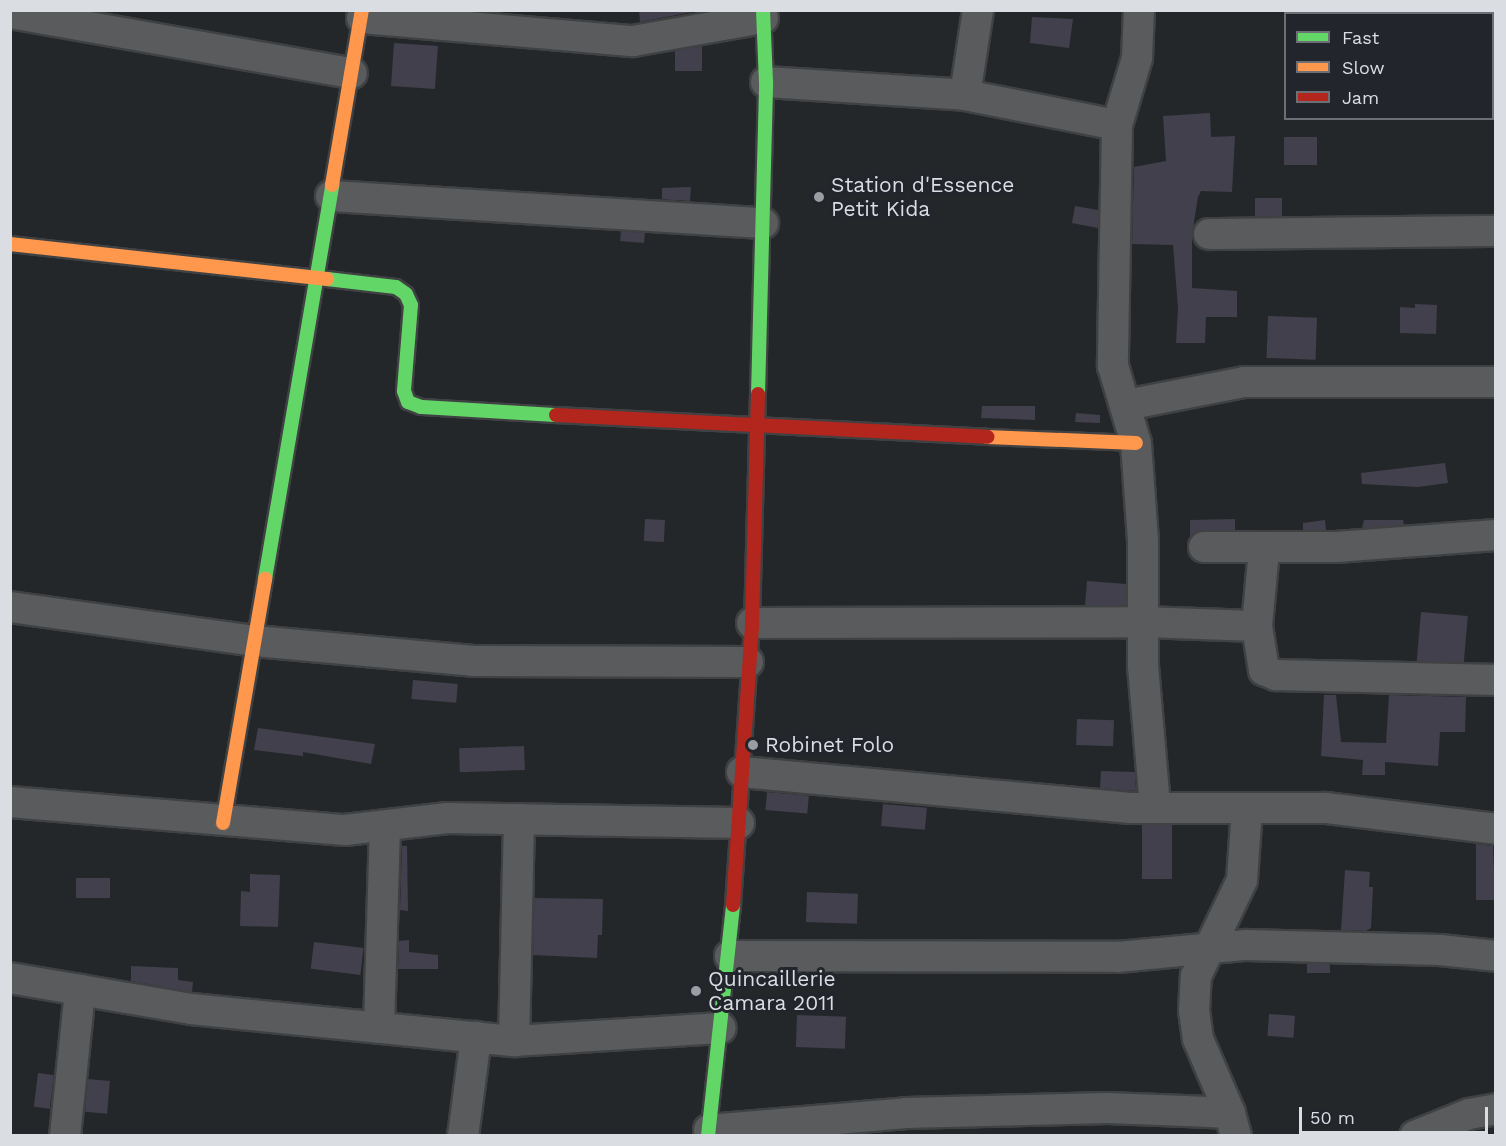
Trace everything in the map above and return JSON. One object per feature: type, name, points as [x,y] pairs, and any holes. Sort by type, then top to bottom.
[{"type":"street","points":[[965,95],[978,10]]},
{"type":"street","points":[[1139,10],[1137,58],[1117,125],[1113,366],[1136,443],[1143,622],[1155,807]]},
{"type":"street","points":[[10,13],[352,73]]},
{"type":"street","points":[[223,823],[362,14],[633,41],[763,14],[766,82],[752,623],[730,956],[708,1133],[906,1113],[1108,1108],[1233,1124],[1198,1040],[1194,1011],[1196,976],[1242,880],[1247,808]]},
{"type":"street","points":[[766,82],[965,95],[1117,125]]},
{"type":"street","points":[[331,196],[763,223]]},
{"type":"street","points":[[1209,234],[1496,231]]},
{"type":"street","points":[[10,244],[396,287],[406,294],[411,305],[404,391],[408,402],[421,407],[758,428],[1136,443]]},
{"type":"street","points":[[1126,405],[1244,382],[1496,382]]},
{"type":"street","points":[[1204,548],[1264,550],[1496,535]]},
{"type":"street","points":[[1264,550],[1257,626],[1260,662],[1264,670],[1275,675],[1496,680]]},
{"type":"street","points":[[10,608],[255,641],[473,661],[748,662]]},
{"type":"street","points":[[752,623],[1143,622],[1257,626]]},
{"type":"street","points":[[742,772],[1155,807],[1326,808],[1496,829]]},
{"type":"street","points":[[10,802],[223,823],[345,830],[447,818],[739,823]]},
{"type":"street","points":[[514,1041],[519,819]]},
{"type":"street","points":[[379,1028],[386,826]]},
{"type":"street","points":[[730,956],[1118,957],[1246,945],[1428,949],[1496,956]]},
{"type":"street","points":[[10,978],[191,1009],[514,1041],[722,1028]]},
{"type":"street","points":[[65,1136],[80,990]]},
{"type":"street","points":[[463,1136],[476,1037]]},
{"type":"street","points":[[1415,1136],[1469,1114],[1496,1109]]},
{"type":"building","points":[[639,10],[703,10],[640,22]]},
{"type":"building","points":[[1032,17],[1073,19],[1069,48],[1030,43]]},
{"type":"building","points":[[394,43],[438,46],[435,89],[391,86]]},
{"type":"building","points":[[702,46],[702,71],[675,71],[675,51]]},
{"type":"building","points":[[1210,113],[1211,137],[1235,136],[1232,192],[1201,191],[1198,197],[1192,234],[1192,288],[1237,291],[1237,317],[1206,317],[1205,343],[1176,343],[1178,308],[1173,245],[1132,244],[1134,167],[1166,161],[1163,116]]},
{"type":"building","points":[[1284,137],[1317,137],[1317,165],[1284,165]]},
{"type":"building","points":[[691,187],[690,201],[658,199],[662,199],[662,188]]},
{"type":"building","points":[[1255,198],[1282,198],[1282,216],[1255,216]]},
{"type":"building","points":[[1075,206],[1098,210],[1098,228],[1072,223]]},
{"type":"building","points":[[621,231],[645,233],[644,243],[620,241]]},
{"type":"building","points":[[1415,304],[1437,305],[1436,334],[1400,333],[1400,307],[1415,308]]},
{"type":"building","points":[[1268,316],[1317,318],[1316,360],[1267,358]]},
{"type":"building","points":[[982,406],[1035,406],[1035,420],[981,418]]},
{"type":"building","points":[[1076,413],[1100,415],[1100,423],[1075,422]]},
{"type":"building","points":[[1445,463],[1448,483],[1418,487],[1362,484],[1361,473]]},
{"type":"building","points":[[645,519],[665,520],[664,542],[644,541]]},
{"type":"building","points":[[1235,519],[1235,530],[1203,530],[1190,537],[1190,520]]},
{"type":"building","points":[[1325,520],[1326,530],[1303,530],[1303,523]]},
{"type":"building","points":[[1364,520],[1403,520],[1404,525],[1362,528]]},
{"type":"building","points":[[1087,581],[1126,584],[1126,605],[1085,605]]},
{"type":"building","points":[[1421,612],[1468,616],[1464,665],[1417,661]]},
{"type":"building","points":[[413,680],[458,684],[456,703],[411,699]]},
{"type":"building","points":[[1324,695],[1336,695],[1341,742],[1386,743],[1389,695],[1466,697],[1465,732],[1440,732],[1438,766],[1385,762],[1385,775],[1362,775],[1363,760],[1321,756]]},
{"type":"building","points":[[1077,719],[1114,720],[1113,746],[1076,745]]},
{"type":"building","points":[[258,728],[375,744],[371,764],[303,752],[303,756],[254,750]]},
{"type":"building","points":[[524,746],[525,770],[460,772],[459,748]]},
{"type":"building","points":[[1101,771],[1135,772],[1136,791],[1100,788]]},
{"type":"building","points":[[767,792],[809,796],[807,814],[765,810]]},
{"type":"building","points":[[883,804],[927,808],[925,830],[881,826]]},
{"type":"building","points":[[1142,825],[1172,825],[1172,879],[1142,879]]},
{"type":"building","points":[[1476,844],[1493,846],[1495,900],[1476,900]]},
{"type":"building","points":[[402,846],[407,846],[408,911],[400,910]]},
{"type":"building","points":[[1345,870],[1370,872],[1369,887],[1373,887],[1371,928],[1366,931],[1341,930]]},
{"type":"building","points":[[250,874],[280,875],[278,927],[240,926],[241,891],[250,892]]},
{"type":"building","points":[[76,878],[110,878],[110,898],[76,898]]},
{"type":"building","points":[[807,892],[858,894],[857,924],[806,922]]},
{"type":"building","points":[[534,898],[603,899],[602,935],[598,935],[597,958],[533,955]]},
{"type":"building","points":[[409,940],[409,952],[438,955],[438,969],[398,969],[399,941]]},
{"type":"building","points":[[314,942],[364,948],[360,975],[311,969]]},
{"type":"building","points":[[1307,964],[1330,964],[1330,973],[1307,973]]},
{"type":"building","points":[[131,966],[178,968],[178,980],[193,982],[192,992],[131,981]]},
{"type":"building","points":[[1269,1014],[1295,1016],[1293,1038],[1267,1036]]},
{"type":"building","points":[[797,1015],[846,1017],[845,1049],[796,1047]]},
{"type":"building","points":[[38,1073],[54,1075],[50,1109],[34,1107]]},
{"type":"building","points":[[88,1079],[110,1081],[107,1114],[85,1112]]},
{"type":"traffic: fast","points":[[758,394],[766,82],[763,10]]},
{"type":"traffic: fast","points":[[265,579],[332,185]]},
{"type":"traffic: fast","points":[[327,279],[396,287],[406,294],[411,305],[404,391],[408,402],[421,407],[556,415]]},
{"type":"traffic: fast","points":[[708,1136],[733,905]]},
{"type":"traffic: slow","points":[[332,185],[362,10]]},
{"type":"traffic: slow","points":[[10,244],[327,279]]},
{"type":"traffic: slow","points":[[987,437],[1136,443]]},
{"type":"traffic: slow","points":[[223,823],[265,579]]},
{"type":"traffic: jam","points":[[733,905],[752,623],[758,394]]},
{"type":"traffic: jam","points":[[556,415],[987,437]]},
{"type":"place","name":"Station d'Essence Petit Kida","points":[[819,197]]},
{"type":"place","name":"Robinet Folo","points":[[753,745]]},
{"type":"place","name":"Quincaillerie Camara 2011","points":[[696,991]]}]
